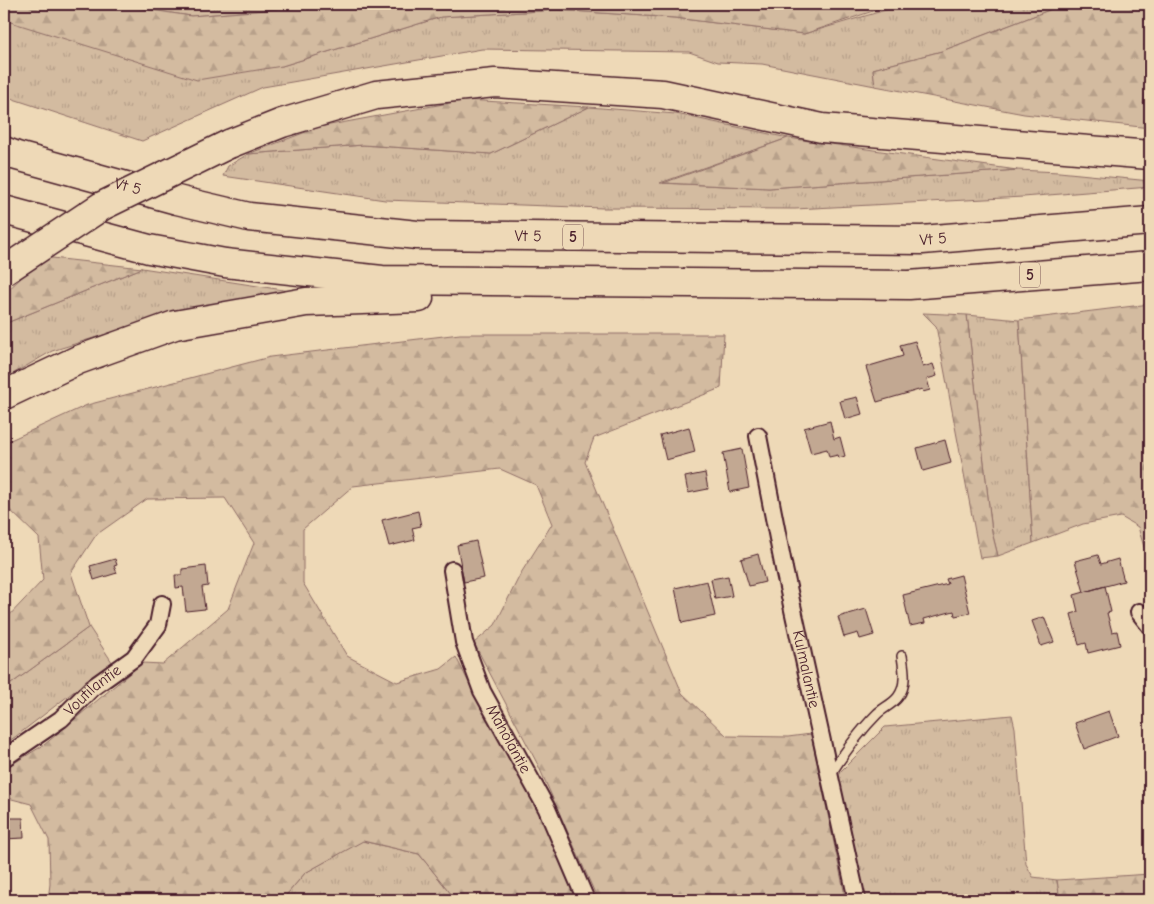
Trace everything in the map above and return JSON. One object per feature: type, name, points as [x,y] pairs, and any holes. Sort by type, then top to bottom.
[{"type":"highway","points":[[4,271],[102,206],[229,144],[282,123],[376,95],[495,83],[663,94],[822,128],[1150,155]]},
{"type":"highway","name":"Vt 5","points":[[4,151],[177,200],[249,217],[417,235],[922,240],[1150,220]]},
{"type":"highway","name":"5","points":[[4,210],[149,249],[225,263],[382,280],[909,285],[1150,266]]},
{"type":"highway","points":[[4,395],[78,360],[175,325],[306,302],[909,285]]},
{"type":"street","name":"Kulmalantie","points":[[758,436],[784,569],[857,900]]},
{"type":"street","name":"Mähöläntie","points":[[452,570],[464,642],[482,691],[548,809],[586,900]]},
{"type":"street","name":"Voutilantie","points":[[4,758],[61,719],[92,688],[134,658],[158,625],[162,604]]},
{"type":"street","points":[[1139,612],[1150,626]]},
{"type":"lane","points":[[830,776],[844,752],[864,728],[883,708],[899,697],[905,680],[902,656]]},
{"type":"green space","points":[[4,4],[112,4],[191,16],[342,4],[855,4],[882,8],[804,34],[675,18],[556,10],[441,17],[282,66],[197,80],[4,20]]},
{"type":"green space","points":[[112,4],[342,4],[191,16]]},
{"type":"green space","points":[[855,4],[1065,4],[942,51],[873,69],[875,86],[762,64],[718,62],[689,52],[482,49],[263,87],[142,141],[4,96],[4,19],[282,66],[441,17],[556,10],[675,18],[804,34],[889,9]]},
{"type":"green space","points":[[1065,4],[1150,4],[1150,72],[1143,104],[1150,104],[1150,128],[1024,114],[875,86],[873,69],[942,51]]},
{"type":"green space","points":[[465,100],[589,107],[491,154],[363,145],[248,154],[319,127]]},
{"type":"green space","points":[[589,107],[676,114],[788,138],[660,183],[769,188],[1017,170],[1150,181],[1150,187],[1023,197],[795,209],[603,208],[385,200],[223,176],[228,166],[248,154],[363,145],[491,154]]},
{"type":"green space","points":[[788,138],[1017,170],[769,188],[663,183]]},
{"type":"green space","points":[[43,257],[142,268],[4,324],[4,294]]},
{"type":"green space","points":[[142,268],[309,294],[161,317],[52,351],[4,379],[4,324]]},
{"type":"green space","points":[[1150,304],[1150,567],[1138,527],[1121,517],[1083,524],[1033,543],[1019,320]]},
{"type":"green space","points":[[923,313],[967,315],[992,532],[998,556],[980,558],[936,326]]},
{"type":"green space","points":[[967,315],[1019,320],[1033,543],[998,556],[992,532]]},
{"type":"green space","points":[[460,334],[724,334],[721,388],[594,438],[585,462],[682,693],[727,736],[788,737],[811,734],[846,900],[598,900],[538,765],[474,643],[495,625],[521,573],[552,524],[536,485],[500,469],[353,486],[303,529],[303,583],[347,656],[397,682],[441,669],[456,657],[482,709],[541,810],[579,900],[456,900],[419,854],[363,841],[305,873],[282,900],[48,900],[50,884],[49,840],[31,804],[4,797],[4,769],[44,745],[142,663],[163,664],[228,609],[254,543],[225,498],[147,499],[96,535],[71,573],[89,627],[4,689],[4,621],[43,580],[39,538],[8,508],[4,509],[4,443],[87,405],[270,357]]},
{"type":"green space","points":[[89,627],[112,662],[4,744],[4,689]]},
{"type":"green space","points":[[1012,715],[1015,728],[1026,864],[1033,877],[1057,880],[1060,900],[866,900],[838,774],[885,727]]},
{"type":"green space","points":[[362,841],[419,854],[456,900],[282,900],[305,873]]},
{"type":"green space","points":[[1150,874],[1150,900],[1060,900],[1057,880]]},
{"type":"building","points":[[915,341],[923,367],[933,364],[937,376],[927,379],[930,390],[923,392],[922,389],[877,402],[866,367],[903,356],[900,345]]},
{"type":"building","points":[[857,397],[862,414],[845,419],[840,401]]},
{"type":"building","points":[[830,421],[834,439],[840,437],[845,456],[839,458],[838,455],[829,457],[827,449],[811,453],[804,428]]},
{"type":"building","points":[[689,427],[695,452],[666,460],[660,435]]},
{"type":"building","points":[[945,440],[951,463],[923,471],[917,448]]},
{"type":"building","points":[[742,449],[749,488],[730,492],[723,453]]},
{"type":"building","points":[[705,473],[708,489],[688,493],[685,477]]},
{"type":"building","points":[[418,511],[421,526],[412,528],[415,540],[389,546],[382,520]]},
{"type":"building","points":[[476,541],[484,578],[464,582],[457,545]]},
{"type":"building","points":[[758,554],[765,582],[749,586],[741,559]]},
{"type":"building","points":[[1098,555],[1101,564],[1118,559],[1124,581],[1084,592],[1075,561]]},
{"type":"building","points":[[115,559],[117,565],[114,566],[117,573],[94,580],[90,566]]},
{"type":"building","points":[[206,566],[208,586],[202,587],[205,609],[186,611],[183,587],[176,588],[175,575],[182,575],[182,569]]},
{"type":"building","points":[[961,575],[970,613],[955,616],[954,611],[924,619],[925,623],[910,626],[903,595],[948,584],[946,579]]},
{"type":"building","points":[[728,576],[732,596],[715,599],[711,579]]},
{"type":"building","points":[[707,581],[715,616],[682,623],[675,588]]},
{"type":"building","points":[[1105,586],[1111,612],[1107,613],[1112,632],[1117,631],[1120,645],[1088,653],[1086,643],[1079,645],[1071,614],[1078,612],[1074,595]]},
{"type":"building","points":[[866,609],[874,635],[860,639],[858,633],[844,637],[838,617]]},
{"type":"building","points":[[1044,617],[1054,642],[1041,646],[1032,621]]},
{"type":"building","points":[[1109,711],[1118,736],[1084,749],[1075,723]]},
{"type":"building","points":[[4,818],[23,818],[24,838],[4,839]]}]
